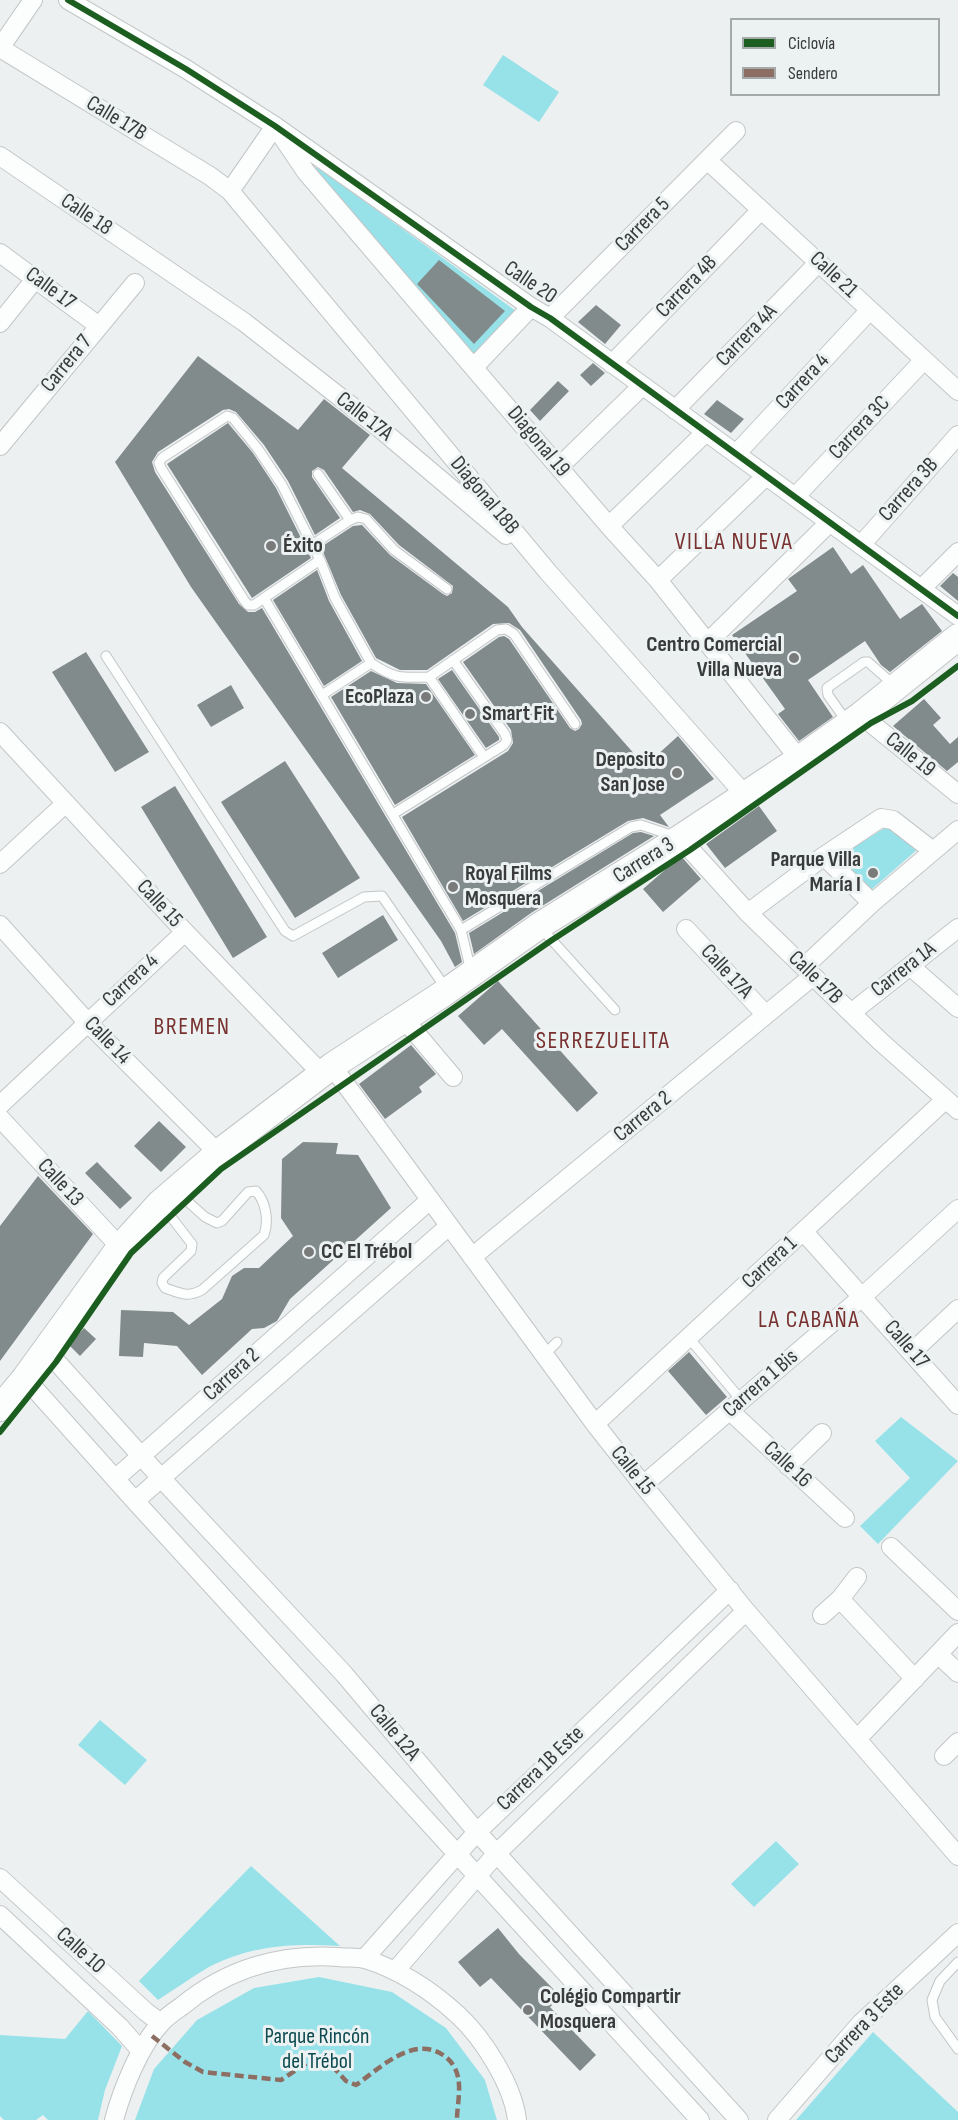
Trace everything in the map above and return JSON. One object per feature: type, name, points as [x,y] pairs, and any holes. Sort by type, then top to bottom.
[{"type":"main road","name":"Carrera 3","points":[[0,1408],[46,1350],[120,1248],[167,1196],[218,1153],[327,1070],[540,926],[680,838],[855,720],[958,637]]},
{"type":"street","points":[[0,48],[33,0]]},
{"type":"street","name":"Calle 20","points":[[68,0],[186,69],[274,126],[531,307],[550,318],[958,616]]},
{"type":"street","name":"Calle 17B","points":[[0,48],[210,176],[230,191]]},
{"type":"street","points":[[230,191],[274,126]]},
{"type":"street","name":"Diagonal 19","points":[[274,126],[306,172],[609,526],[658,580],[799,759]]},
{"type":"street","name":"Carrera 5","points":[[550,318],[736,131]]},
{"type":"street","name":"Calle 18","points":[[0,156],[173,273]]},
{"type":"street","name":"Calle 21","points":[[707,160],[958,391]]},
{"type":"street","name":"Diagonal 18B","points":[[230,191],[548,572],[745,795]]},
{"type":"street","name":"Carrera 4B","points":[[612,364],[761,210]]},
{"type":"street","name":"Calle 17","points":[[0,253],[99,326]]},
{"type":"street","name":"Carrera 4A","points":[[675,410],[819,262]]},
{"type":"street","name":"Calle 17A","points":[[173,273],[244,322],[377,426],[548,572]]},
{"type":"street","points":[[0,323],[36,278]]},
{"type":"street","name":"Carrera 7","points":[[0,446],[135,283]]},
{"type":"street","points":[[474,367],[531,307]]},
{"type":"street","name":"Carrera 4","points":[[736,454],[870,310]]},
{"type":"street","name":"Carrera 3C","points":[[795,497],[924,360]]},
{"type":"street","points":[[559,467],[642,386]]},
{"type":"street","points":[[609,526],[706,432]]},
{"type":"street","name":"Carrera 3B","points":[[861,545],[958,435]]},
{"type":"street","points":[[658,580],[766,476]]},
{"type":"street","points":[[708,642],[829,523]]},
{"type":"street","points":[[921,589],[958,552]]},
{"type":"street","name":"Calle 19","points":[[855,720],[958,794]]},
{"type":"street","name":"Calle 15","points":[[0,732],[185,932],[327,1070],[472,1257],[550,1348],[594,1424],[643,1485],[746,1611],[954,1843]]},
{"type":"street","points":[[0,864],[66,803]]},
{"type":"street","points":[[748,913],[824,856],[881,818],[892,820],[933,851]]},
{"type":"street","name":"Carrera 2","points":[[472,1257],[766,1015],[872,903],[958,830]]},
{"type":"street","name":"Calle 17B","points":[[680,838],[748,913],[851,1012],[877,1047],[951,1105]]},
{"type":"street","points":[[824,856],[872,903]]},
{"type":"street","name":"Calle 14","points":[[0,925],[87,1022],[218,1153]]},
{"type":"street","name":"Carrera 1A","points":[[851,1012],[958,928]]},
{"type":"street","name":"Calle 17A","points":[[686,929],[766,1015]]},
{"type":"street","name":"Carrera 4","points":[[0,1105],[185,932]]},
{"type":"street","points":[[910,966],[958,1008]]},
{"type":"street","points":[[404,1019],[453,1077]]},
{"type":"street","name":"Carrera 1","points":[[594,1424],[804,1232],[951,1105]]},
{"type":"street","name":"Calle 13","points":[[0,1119],[120,1248]]},
{"type":"street","name":"Carrera 2","points":[[115,1479],[430,1200]]},
{"type":"street","name":"Carrera 1 Bis","points":[[643,1485],[863,1296],[958,1209]]},
{"type":"street","name":"Carrera 2","points":[[135,1501],[312,1353],[449,1226]]},
{"type":"street","name":"Calle 17","points":[[804,1232],[958,1405]]},
{"type":"street","points":[[912,1352],[958,1309]]},
{"type":"street","name":"Calle 12A","points":[[46,1350],[161,1478],[344,1674],[477,1832],[739,2120]]},
{"type":"street","name":"Calle 12A","points":[[25,1378],[700,2120]]},
{"type":"street","name":"Calle 16","points":[[736,1406],[788,1466],[845,1518]]},
{"type":"street","points":[[788,1466],[822,1433]]},
{"type":"street","points":[[891,1547],[958,1611]]},
{"type":"street","points":[[822,1615],[840,1599],[856,1577]]},
{"type":"street","name":"Carrera 1B Este","points":[[364,1959],[456,1853],[730,1590]]},
{"type":"street","points":[[840,1599],[915,1679]]},
{"type":"street","name":"Carrera 1B Este","points":[[395,1971],[497,1853],[746,1611]]},
{"type":"street","points":[[858,1738],[958,1633]]},
{"type":"street","points":[[938,1654],[958,1673]]},
{"type":"street","points":[[944,1756],[958,1742]]},
{"type":"street","name":"Calle 10","points":[[0,1878],[146,2012],[161,2023]]},
{"type":"street","name":"Calle 10","points":[[0,1916],[120,2027],[141,2051]]},
{"type":"street","name":"Carrera 3 Este","points":[[777,2120],[861,2023],[958,1933]]},
{"type":"street","points":[[114,2120],[141,2051],[161,2023],[201,1990],[239,1970],[281,1959],[324,1956],[364,1959],[395,1971],[437,1995],[473,2028],[500,2069],[517,2120]]},
{"type":"lane","points":[[320,560],[264,598],[248,605],[161,468],[159,463],[162,458],[220,419],[227,416],[233,418],[258,449],[282,485],[320,560],[335,598],[372,663],[388,675],[399,678],[429,677],[497,630],[506,629],[514,634],[575,724]]},
{"type":"lane","points":[[318,474],[350,519]]},
{"type":"lane","points":[[312,545],[350,519],[358,517],[366,519],[394,550],[447,590]]},
{"type":"lane","points":[[264,598],[461,930],[471,974]]},
{"type":"lane","points":[[106,656],[285,931],[293,936],[364,897],[382,896],[447,990]]},
{"type":"lane","points":[[393,814],[504,745],[507,740],[506,734],[453,660]]},
{"type":"lane","points":[[855,720],[828,695],[827,688],[864,662],[868,662],[896,686]]},
{"type":"lane","points":[[322,694],[372,663]]},
{"type":"lane","points":[[429,677],[484,757]]},
{"type":"lane","points":[[461,930],[631,827],[641,825],[680,838]]},
{"type":"lane","points":[[540,926],[615,1010]]},
{"type":"lane","points":[[256,1191],[261,1197],[267,1225],[264,1235],[202,1290],[192,1295],[165,1288],[162,1283],[163,1278],[191,1251],[192,1244],[167,1196],[217,1223],[222,1221],[248,1192],[256,1191]]},
{"type":"lane","points":[[688,1338],[736,1406]]},
{"type":"lane","points":[[958,1962],[940,1981],[932,2001],[935,2018],[958,2049]]},
{"type":"green space","points":[[503,55],[559,92],[539,122],[483,85]]},
{"type":"green space","points":[[317,167],[516,311],[474,354],[314,170]]},
{"type":"green space","name":"Parque Villa María I","points":[[888,826],[919,848],[871,890],[839,856]]},
{"type":"green space","points":[[901,1417],[958,1461],[878,1544],[860,1526],[910,1478],[875,1441]]},
{"type":"green space","points":[[100,1720],[147,1760],[125,1785],[78,1745]]},
{"type":"green space","points":[[776,1841],[799,1864],[754,1907],[731,1884]]},
{"type":"green space","points":[[251,1866],[340,1946],[273,1947],[241,1954],[209,1967],[158,2000],[139,1981]]},
{"type":"green space","name":"Parque Rincón del Trébol","points":[[319,1977],[392,1992],[446,2028],[485,2080],[497,2120],[135,2120],[154,2069],[197,2020],[254,1988]]},
{"type":"green space","points":[[88,2011],[122,2046],[105,2090],[98,2120],[48,2120],[43,2115],[36,2120],[4,2120],[0,2116],[0,2035],[65,2039]]},
{"type":"green space","points":[[873,2032],[958,2112],[958,2120],[796,2120]]},
{"type":"building","points":[[439,260],[505,311],[474,344],[417,284]]},
{"type":"building","points":[[596,305],[621,325],[605,344],[578,322]]},
{"type":"building","points":[[198,356],[298,430],[324,399],[370,435],[342,468],[508,607],[522,627],[645,766],[678,736],[714,779],[660,815],[669,827],[643,818],[628,821],[463,921],[402,817],[508,751],[513,743],[511,730],[463,662],[499,637],[504,636],[509,639],[570,728],[575,731],[579,729],[582,724],[581,720],[520,630],[509,623],[493,624],[427,670],[400,670],[376,658],[341,595],[321,547],[353,526],[362,525],[390,555],[443,594],[447,596],[452,593],[453,586],[399,545],[370,514],[360,510],[353,512],[324,470],[318,467],[312,471],[312,477],[340,518],[315,535],[288,481],[264,445],[236,412],[229,409],[223,410],[158,452],[152,462],[155,472],[239,604],[248,612],[255,612],[262,608],[455,933],[462,962],[455,967],[441,941],[191,587],[115,462]]},
{"type":"building","points":[[593,363],[605,373],[591,386],[580,375]]},
{"type":"building","points":[[558,381],[569,391],[540,421],[530,410]]},
{"type":"building","points":[[717,400],[744,419],[731,433],[704,414]]},
{"type":"building","points":[[228,423],[253,453],[276,488],[311,558],[252,598],[167,464]]},
{"type":"building","name":"Centro Comercial Villa Nueva","points":[[833,547],[851,574],[863,565],[900,619],[922,604],[942,631],[890,672],[881,665],[865,641],[808,680],[833,717],[799,741],[778,714],[785,709],[732,635],[797,591],[788,579]]},
{"type":"building","points":[[317,570],[329,601],[362,661],[324,686],[273,600]]},
{"type":"building","points":[[953,573],[958,577],[958,601],[940,586]]},
{"type":"building","points":[[86,652],[149,752],[115,772],[52,672]]},
{"type":"building","points":[[452,670],[499,737],[499,740],[486,748],[438,679]]},
{"type":"building","points":[[371,671],[397,683],[426,684],[475,755],[395,805],[331,697]]},
{"type":"building","points":[[231,685],[244,708],[211,727],[197,705]]},
{"type":"building","points":[[924,699],[941,718],[933,725],[950,744],[958,737],[958,762],[947,771],[893,726]]},
{"type":"building","points":[[285,761],[360,878],[295,918],[221,802]]},
{"type":"building","points":[[175,786],[267,937],[233,958],[141,807]]},
{"type":"building","points":[[759,806],[777,831],[725,868],[706,844]]},
{"type":"building","points":[[641,832],[654,836],[531,913],[474,954],[469,933],[633,833]]},
{"type":"building","points":[[681,856],[701,879],[663,912],[643,889]]},
{"type":"building","points":[[383,915],[398,940],[338,978],[322,953]]},
{"type":"building","points":[[498,981],[598,1093],[577,1112],[502,1029],[484,1045],[458,1016]]},
{"type":"building","points":[[411,1045],[436,1074],[419,1087],[422,1092],[385,1119],[359,1084]]},
{"type":"building","points":[[159,1121],[186,1147],[161,1172],[134,1146]]},
{"type":"building","name":"CC El Trébol","points":[[303,1142],[338,1143],[336,1154],[358,1155],[391,1208],[290,1299],[277,1321],[264,1328],[252,1329],[202,1375],[177,1346],[144,1343],[143,1357],[119,1356],[121,1310],[173,1312],[189,1325],[222,1299],[232,1276],[244,1268],[259,1268],[293,1236],[281,1218],[282,1159]]},
{"type":"building","points":[[97,1162],[132,1198],[120,1209],[85,1173]]},
{"type":"building","points":[[38,1176],[93,1234],[0,1361],[0,1226]]},
{"type":"building","points":[[84,1328],[96,1339],[80,1356],[69,1345]]},
{"type":"building","points":[[689,1352],[727,1397],[706,1415],[668,1371]]},
{"type":"building","points":[[498,1928],[519,1954],[561,1997],[550,2007],[596,2055],[580,2071],[491,1978],[480,1987],[458,1962]]},
{"type":"marked path","points":[[152,2036],[185,2062],[203,2072],[281,2080],[313,2059],[324,2057],[346,2081],[356,2085],[397,2056],[420,2049],[432,2050],[448,2059],[457,2074],[459,2082],[457,2120]]},
{"type":"cycle path","points":[[68,0],[186,69],[275,126],[531,307],[550,318],[958,616]]},
{"type":"cycle path","points":[[0,1432],[56,1362],[131,1253],[221,1169],[552,940],[690,850],[871,723],[912,701],[958,666]]},
{"type":"place","name":"Éxito","points":[[271,546]]},
{"type":"place","name":"Centro Comercial Villa Nueva","points":[[794,658]]},
{"type":"place","name":"EcoPlaza","points":[[426,697]]},
{"type":"place","name":"Smart Fit","points":[[470,714]]},
{"type":"place","name":"Deposito San Jose","points":[[677,773]]},
{"type":"place","name":"Parque Villa María I","points":[[873,873]]},
{"type":"place","name":"Royal Films Mosquera","points":[[453,887]]},
{"type":"place","name":"CC El Trébol","points":[[309,1252]]},
{"type":"place","name":"Colégio Compartir Mosquera","points":[[528,2010]]},
{"type":"district","name":"VILLA NUEVA","points":[[734,543]]},
{"type":"district","name":"BREMEN","points":[[192,1028]]},
{"type":"district","name":"SERREZUELITA","points":[[603,1042]]},
{"type":"district","name":"LA CABAÑA","points":[[809,1321]]}]
